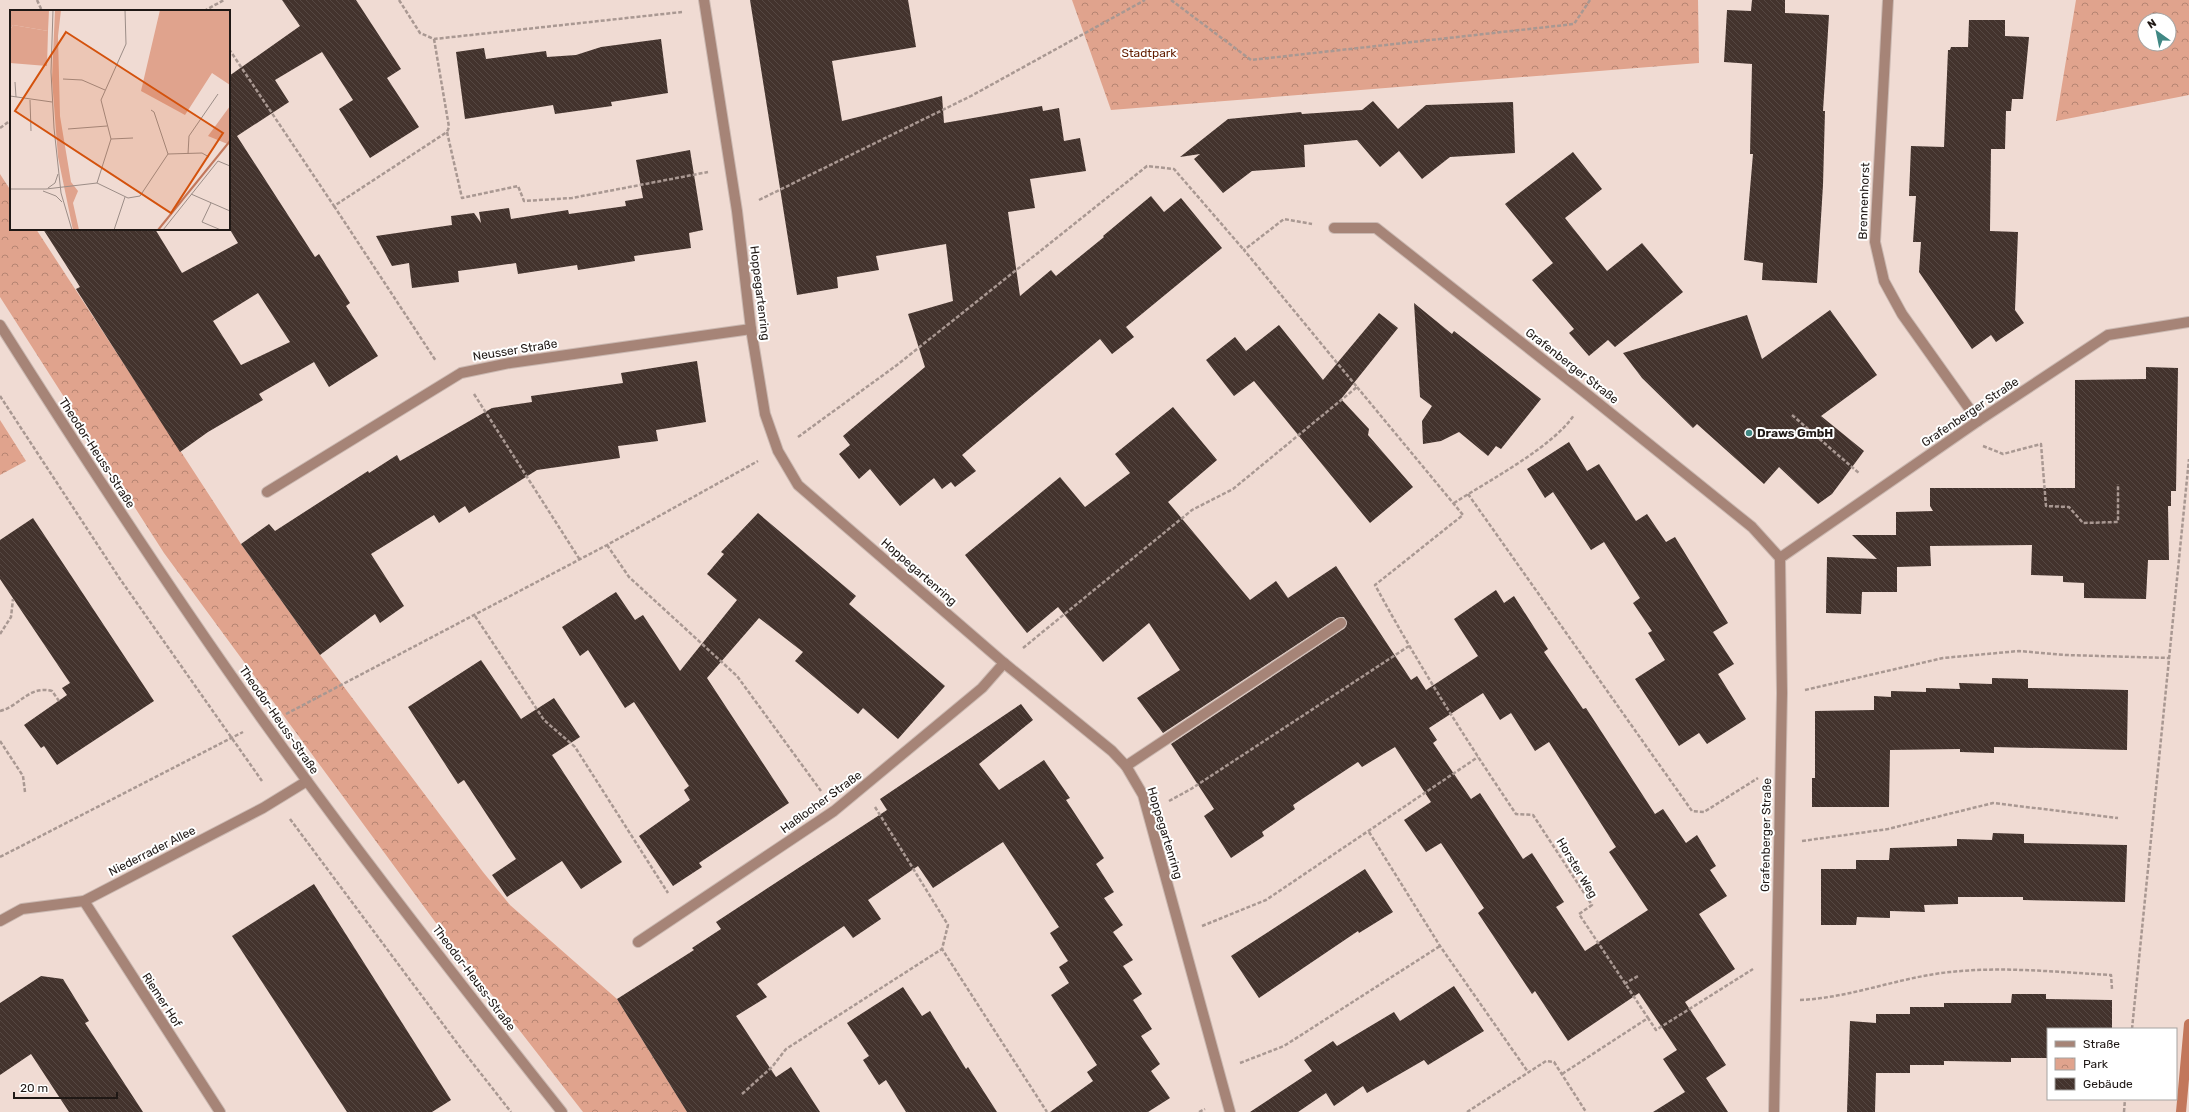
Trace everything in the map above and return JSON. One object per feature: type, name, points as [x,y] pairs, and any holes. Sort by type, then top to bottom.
[{"type":"street","name":"Brennenhorst","points":[[1888,0],[1875,242],[1884,280],[1902,314],[1978,421]]},
{"type":"street","name":"Hoppegartenring","points":[[705,5],[737,211],[751,329],[765,414],[778,450],[798,485],[1004,663],[1112,751],[1126,766],[1143,795],[1230,1112]]},
{"type":"street","name":"Grafenberger Straße","points":[[1334,228],[1376,228],[1588,395],[1752,527],[1780,558],[1782,693],[1774,1112]]},
{"type":"street","name":"Grafenberger Straße","points":[[1780,558],[1978,421],[2108,335],[2189,322]]},
{"type":"street","name":"Theodor-Heuss-Straße","points":[[0,325],[107,494],[265,724],[307,781],[562,1112]]},
{"type":"street","name":"Neusser Straße","points":[[267,492],[461,373],[510,363],[751,329]]},
{"type":"street","points":[[1126,766],[1341,623]]},
{"type":"street","name":"Haßlocher Straße","points":[[638,942],[834,811],[863,789],[982,688],[1004,663]]},
{"type":"street","name":"Niederrader Allee","points":[[0,921],[22,909],[84,901],[276,800],[307,781]]},
{"type":"street","name":"Riemer Hof","points":[[84,901],[220,1112]]},
{"type":"path","points":[[37,0],[42,10]]},
{"type":"path","points":[[206,10],[224,0]]},
{"type":"path","points":[[399,0],[420,33],[434,39],[705,5]]},
{"type":"path","points":[[737,211],[971,96],[1146,0]]},
{"type":"path","points":[[1171,0],[1251,60],[1574,24],[1590,0]]},
{"type":"path","points":[[434,39],[449,127],[447,132],[462,198],[518,186],[524,201],[572,198],[729,167]]},
{"type":"path","points":[[230,50],[448,381]]},
{"type":"path","points":[[0,128],[10,121]]},
{"type":"path","points":[[334,206],[447,132]]},
{"type":"path","points":[[0,857],[230,737],[265,724],[474,616],[580,560],[778,450],[815,426],[897,365],[1146,166],[1174,169],[1244,250],[1463,515],[1375,585],[1409,646],[1478,757],[1369,832],[1266,900],[1181,934]]},
{"type":"path","points":[[1244,250],[1284,219],[1334,228]]},
{"type":"path","points":[[461,373],[580,560]]},
{"type":"path","points":[[1004,663],[1192,510],[1233,489],[1357,386]]},
{"type":"path","points":[[1454,503],[1544,445],[1568,424],[1588,395]]},
{"type":"path","points":[[0,396],[120,579],[230,737],[460,1047],[511,1112]]},
{"type":"path","points":[[1792,415],[1854,467],[1877,491]]},
{"type":"path","points":[[1956,436],[2003,454],[2041,444],[2046,506],[2069,507],[2083,523],[2118,522],[2118,484]]},
{"type":"path","points":[[2132,1028],[2189,459]]},
{"type":"path","points":[[1468,494],[1692,811],[1704,812],[1748,782],[1781,766]]},
{"type":"path","points":[[607,545],[629,577],[737,676],[834,811]]},
{"type":"path","points":[[0,634],[11,617],[13,599]]},
{"type":"path","points":[[474,616],[544,720],[575,747],[681,914]]},
{"type":"path","points":[[1148,813],[1191,789],[1409,646]]},
{"type":"path","points":[[1782,693],[1816,688],[1943,658],[2012,652],[2170,658]]},
{"type":"path","points":[[0,711],[9,709],[28,694],[42,688],[52,691],[59,701]]},
{"type":"path","points":[[0,741],[23,776],[25,792]]},
{"type":"path","name":"Horster Weg","points":[[1478,757],[1516,814],[1533,816],[1592,905],[1578,914],[1656,1030],[1777,953]]},
{"type":"path","points":[[742,1094],[772,1067],[786,1048],[942,948],[948,925],[863,789]]},
{"type":"path","points":[[1778,845],[1888,829],[1993,803],[2118,818]]},
{"type":"path","points":[[1369,832],[1440,946],[1528,1072]]},
{"type":"path","points":[[1219,1071],[1284,1046],[1440,946]]},
{"type":"path","points":[[942,948],[1047,1112]]},
{"type":"path","points":[[1776,1000],[1821,999],[1935,974],[1972,971],[2014,970],[2111,976],[2112,989]]},
{"type":"path","points":[[1624,984],[1638,976]]},
{"type":"path","points":[[1562,1074],[1648,1018]]},
{"type":"path","points":[[1467,1112],[1546,1061],[1554,1062],[1586,1112]]},
{"type":"path","points":[[2124,1112],[2125,1100]]},
{"type":"green space","name":"Stadtpark","points":[[1072,0],[1698,0],[1699,63],[1111,110]]},
{"type":"green space","points":[[2076,0],[2189,0],[2189,95],[2056,121]]},
{"type":"green space","points":[[0,174],[10,189],[10,230],[37,230],[241,544],[320,655],[483,872],[510,905],[617,999],[687,1112],[583,1112],[436,923],[164,553],[0,297]]},
{"type":"green space","points":[[0,420],[26,461],[0,475]]},
{"type":"building","points":[[282,0],[356,0],[401,69],[387,78],[419,127],[370,158],[339,109],[353,100],[322,52],[275,80],[289,102],[237,136],[315,257],[319,254],[350,303],[346,306],[378,356],[329,387],[314,362],[259,394],[263,400],[208,432],[180,452],[76,289],[80,287],[44,230],[156,230],[182,273],[238,243],[230,230],[230,75],[300,26]],"holes":[[[258,293],[290,342],[241,365],[213,321]]]},
{"type":"building","points":[[750,0],[908,0],[916,47],[832,61],[842,121],[942,96],[944,123],[1042,106],[1043,111],[1059,108],[1064,141],[1080,138],[1086,171],[1030,179],[1035,208],[1008,212],[1020,296],[1051,270],[1056,276],[1151,196],[1164,212],[1181,198],[1222,248],[1126,327],[1134,337],[1112,354],[1100,339],[962,455],[976,471],[955,487],[951,482],[942,489],[934,478],[900,506],[870,469],[859,479],[839,454],[850,445],[843,436],[925,367],[908,314],[953,301],[946,244],[876,256],[879,270],[837,277],[838,288],[797,295]]},
{"type":"building","points":[[1752,0],[1785,0],[1785,13],[1829,15],[1823,111],[1825,111],[1823,185],[1817,283],[1762,280],[1763,263],[1744,260],[1753,154],[1750,154],[1752,64],[1724,62],[1727,10],[1751,11]]},
{"type":"building","points":[[1969,20],[2005,20],[2005,36],[2029,37],[2023,99],[2012,99],[2011,111],[2006,111],[2005,149],[1991,149],[1990,231],[2018,232],[2015,310],[2024,323],[1996,342],[1991,335],[1972,349],[1919,272],[1921,242],[1913,242],[1916,196],[1909,196],[1911,146],[1944,147],[1948,50],[1950,50],[1951,47],[1968,47]]},
{"type":"building","points":[[661,39],[668,93],[611,102],[612,106],[555,114],[553,105],[465,119],[456,52],[484,48],[486,59],[546,51],[547,57],[576,55],[601,47]]},
{"type":"building","points":[[1373,101],[1398,129],[1426,105],[1513,102],[1515,153],[1450,157],[1422,179],[1399,151],[1380,167],[1357,140],[1304,145],[1305,167],[1252,171],[1223,193],[1194,159],[1200,154],[1180,157],[1228,119],[1301,112],[1302,114],[1362,110]]},
{"type":"building","points":[[690,150],[703,230],[689,233],[691,248],[634,256],[635,261],[578,270],[577,265],[518,274],[516,263],[458,271],[459,282],[412,288],[409,263],[392,266],[376,236],[452,225],[451,216],[474,213],[481,223],[479,212],[509,208],[511,219],[568,210],[569,214],[626,206],[625,201],[643,198],[636,160]]},
{"type":"building","points":[[1573,152],[1602,189],[1565,218],[1607,271],[1642,243],[1683,292],[1615,347],[1608,340],[1589,356],[1569,333],[1574,329],[1532,280],[1553,263],[1505,204]]},
{"type":"building","points":[[1414,303],[1452,334],[1454,331],[1541,399],[1501,449],[1496,446],[1488,456],[1459,432],[1441,441],[1423,444],[1422,421],[1432,406],[1420,397]]},
{"type":"building","points":[[1830,310],[1877,375],[1821,416],[1864,451],[1832,494],[1818,504],[1779,467],[1764,484],[1697,424],[1693,428],[1642,378],[1623,353],[1747,315],[1762,359]]},
{"type":"building","points":[[1379,313],[1398,328],[1341,399],[1369,429],[1368,435],[1413,487],[1370,523],[1254,381],[1234,396],[1206,360],[1235,337],[1246,351],[1279,325],[1323,380]]},
{"type":"building","points":[[697,361],[706,422],[656,430],[658,441],[618,446],[620,458],[537,470],[469,513],[465,506],[439,523],[434,515],[371,554],[404,606],[380,623],[375,614],[320,655],[241,544],[269,524],[275,531],[368,471],[369,473],[397,455],[400,461],[492,408],[532,402],[531,396],[623,383],[621,373]]},
{"type":"building","points":[[2146,367],[2178,368],[2176,491],[2171,491],[2171,506],[2168,506],[2169,560],[2148,560],[2146,599],[2084,598],[2084,583],[2063,582],[2063,576],[2031,575],[2032,545],[1930,546],[1931,566],[1897,567],[1897,592],[1862,592],[1861,614],[1826,613],[1827,557],[1877,559],[1852,535],[1896,535],[1896,512],[1933,511],[1930,506],[1930,488],[2075,488],[2075,380],[2146,379]]},
{"type":"building","points":[[1173,407],[1217,460],[1168,502],[1250,600],[1276,581],[1288,598],[1336,566],[1411,680],[1417,676],[1426,690],[1478,656],[1454,619],[1496,590],[1504,603],[1514,596],[1548,649],[1544,652],[1583,709],[1586,708],[1655,814],[1663,809],[1686,843],[1697,835],[1716,866],[1710,870],[1727,896],[1699,914],[1735,969],[1685,1002],[1726,1065],[1706,1078],[1728,1112],[1653,1112],[1685,1092],[1663,1059],[1677,1050],[1639,993],[1568,1041],[1535,991],[1532,994],[1478,913],[1484,908],[1441,843],[1426,852],[1404,820],[1431,802],[1395,747],[1362,767],[1358,762],[1293,805],[1295,809],[1262,832],[1264,836],[1231,858],[1204,816],[1214,809],[1171,744],[1345,628],[1347,623],[1344,617],[1337,618],[1163,733],[1137,698],[1180,670],[1149,623],[1103,662],[1058,607],[1027,633],[965,555],[1060,477],[1085,507],[1130,473],[1115,454]],"holes":[[[1483,693],[1500,720],[1511,713],[1535,751],[1549,742],[1616,847],[1609,852],[1648,910],[1585,951],[1556,907],[1564,902],[1532,853],[1523,859],[1480,793],[1471,799],[1433,743],[1437,740],[1429,728]]]},
{"type":"building","points":[[1569,442],[1587,471],[1599,464],[1636,521],[1647,514],[1666,542],[1675,537],[1728,623],[1713,632],[1734,664],[1718,674],[1746,719],[1707,744],[1699,733],[1679,746],[1635,679],[1665,660],[1648,633],[1652,631],[1633,603],[1640,598],[1604,542],[1591,550],[1553,492],[1545,498],[1527,469]]},
{"type":"building","points":[[758,513],[856,596],[849,604],[945,686],[898,739],[863,708],[858,714],[795,661],[803,652],[759,618],[707,678],[789,803],[699,863],[702,867],[673,886],[639,836],[690,800],[684,790],[689,786],[634,702],[625,708],[588,650],[580,656],[562,627],[616,592],[635,620],[643,615],[680,671],[737,600],[707,574],[724,554],[721,552]]},
{"type":"building","points":[[33,518],[154,701],[57,765],[44,746],[41,748],[24,725],[67,695],[62,688],[70,683],[0,579],[0,540]]},
{"type":"building","points":[[481,660],[521,719],[554,698],[580,737],[552,755],[622,862],[581,889],[562,861],[507,897],[492,875],[516,859],[464,780],[458,784],[408,707]]},
{"type":"building","points":[[1992,678],[2028,679],[2028,688],[2128,690],[2127,750],[1994,747],[1994,753],[1960,752],[1960,749],[1890,750],[1889,807],[1812,807],[1812,778],[1815,778],[1815,711],[1874,710],[1874,696],[1891,697],[1891,691],[1926,692],[1926,688],[1960,689],[1959,683],[1992,684]]},
{"type":"building","points":[[1021,704],[1033,720],[979,764],[999,790],[1044,760],[1070,798],[1066,800],[1104,858],[1096,864],[1114,892],[1104,898],[1123,925],[1113,932],[1133,960],[1123,966],[1142,994],[1133,1000],[1152,1029],[1141,1036],[1160,1064],[1151,1071],[1170,1098],[1148,1112],[1050,1112],[1093,1081],[1087,1072],[1097,1065],[1051,995],[1069,983],[1059,967],[1068,961],[1050,933],[1059,927],[1003,842],[933,888],[918,866],[868,900],[881,919],[853,938],[844,926],[757,984],[767,997],[736,1016],[776,1077],[791,1067],[820,1112],[687,1112],[617,999],[694,950],[692,948],[721,929],[716,922],[887,810],[880,799]]},
{"type":"building","points":[[1993,833],[2024,834],[2024,843],[2127,845],[2125,902],[2023,900],[2023,897],[1958,897],[1958,904],[1924,905],[1925,912],[1890,911],[1890,918],[1857,917],[1856,925],[1821,925],[1821,869],[1856,869],[1856,860],[1889,860],[1890,848],[1957,846],[1957,839],[1992,840]]},
{"type":"building","points":[[1365,869],[1393,912],[1359,933],[1358,931],[1259,998],[1231,956]]},
{"type":"building","points":[[314,884],[451,1100],[432,1112],[347,1112],[232,936]]},
{"type":"building","points":[[41,976],[63,979],[89,1021],[85,1023],[143,1112],[69,1112],[31,1054],[0,1075],[0,1003]]},
{"type":"building","points":[[1454,986],[1484,1031],[1428,1065],[1424,1060],[1367,1093],[1363,1086],[1334,1106],[1326,1093],[1298,1112],[1250,1112],[1312,1071],[1304,1060],[1333,1041],[1337,1046],[1394,1012],[1400,1021]]},
{"type":"building","points":[[903,987],[922,1016],[930,1011],[966,1069],[968,1067],[997,1112],[906,1112],[886,1080],[879,1085],[863,1060],[869,1056],[847,1023]]},
{"type":"building","points":[[2012,994],[2046,994],[2046,999],[2112,1000],[2112,1028],[2047,1028],[2047,1058],[2011,1058],[2011,1062],[1944,1061],[1944,1065],[1910,1065],[1910,1073],[1876,1073],[1875,1112],[1847,1112],[1850,1021],[1876,1023],[1876,1014],[1910,1014],[1910,1007],[1944,1007],[1944,1003],[2011,1003]]},
{"type":"waterway","points":[[2181,1112],[2189,1024]]},
{"type":"place","name":"Draws GmbH","points":[[1749,433]]}]
